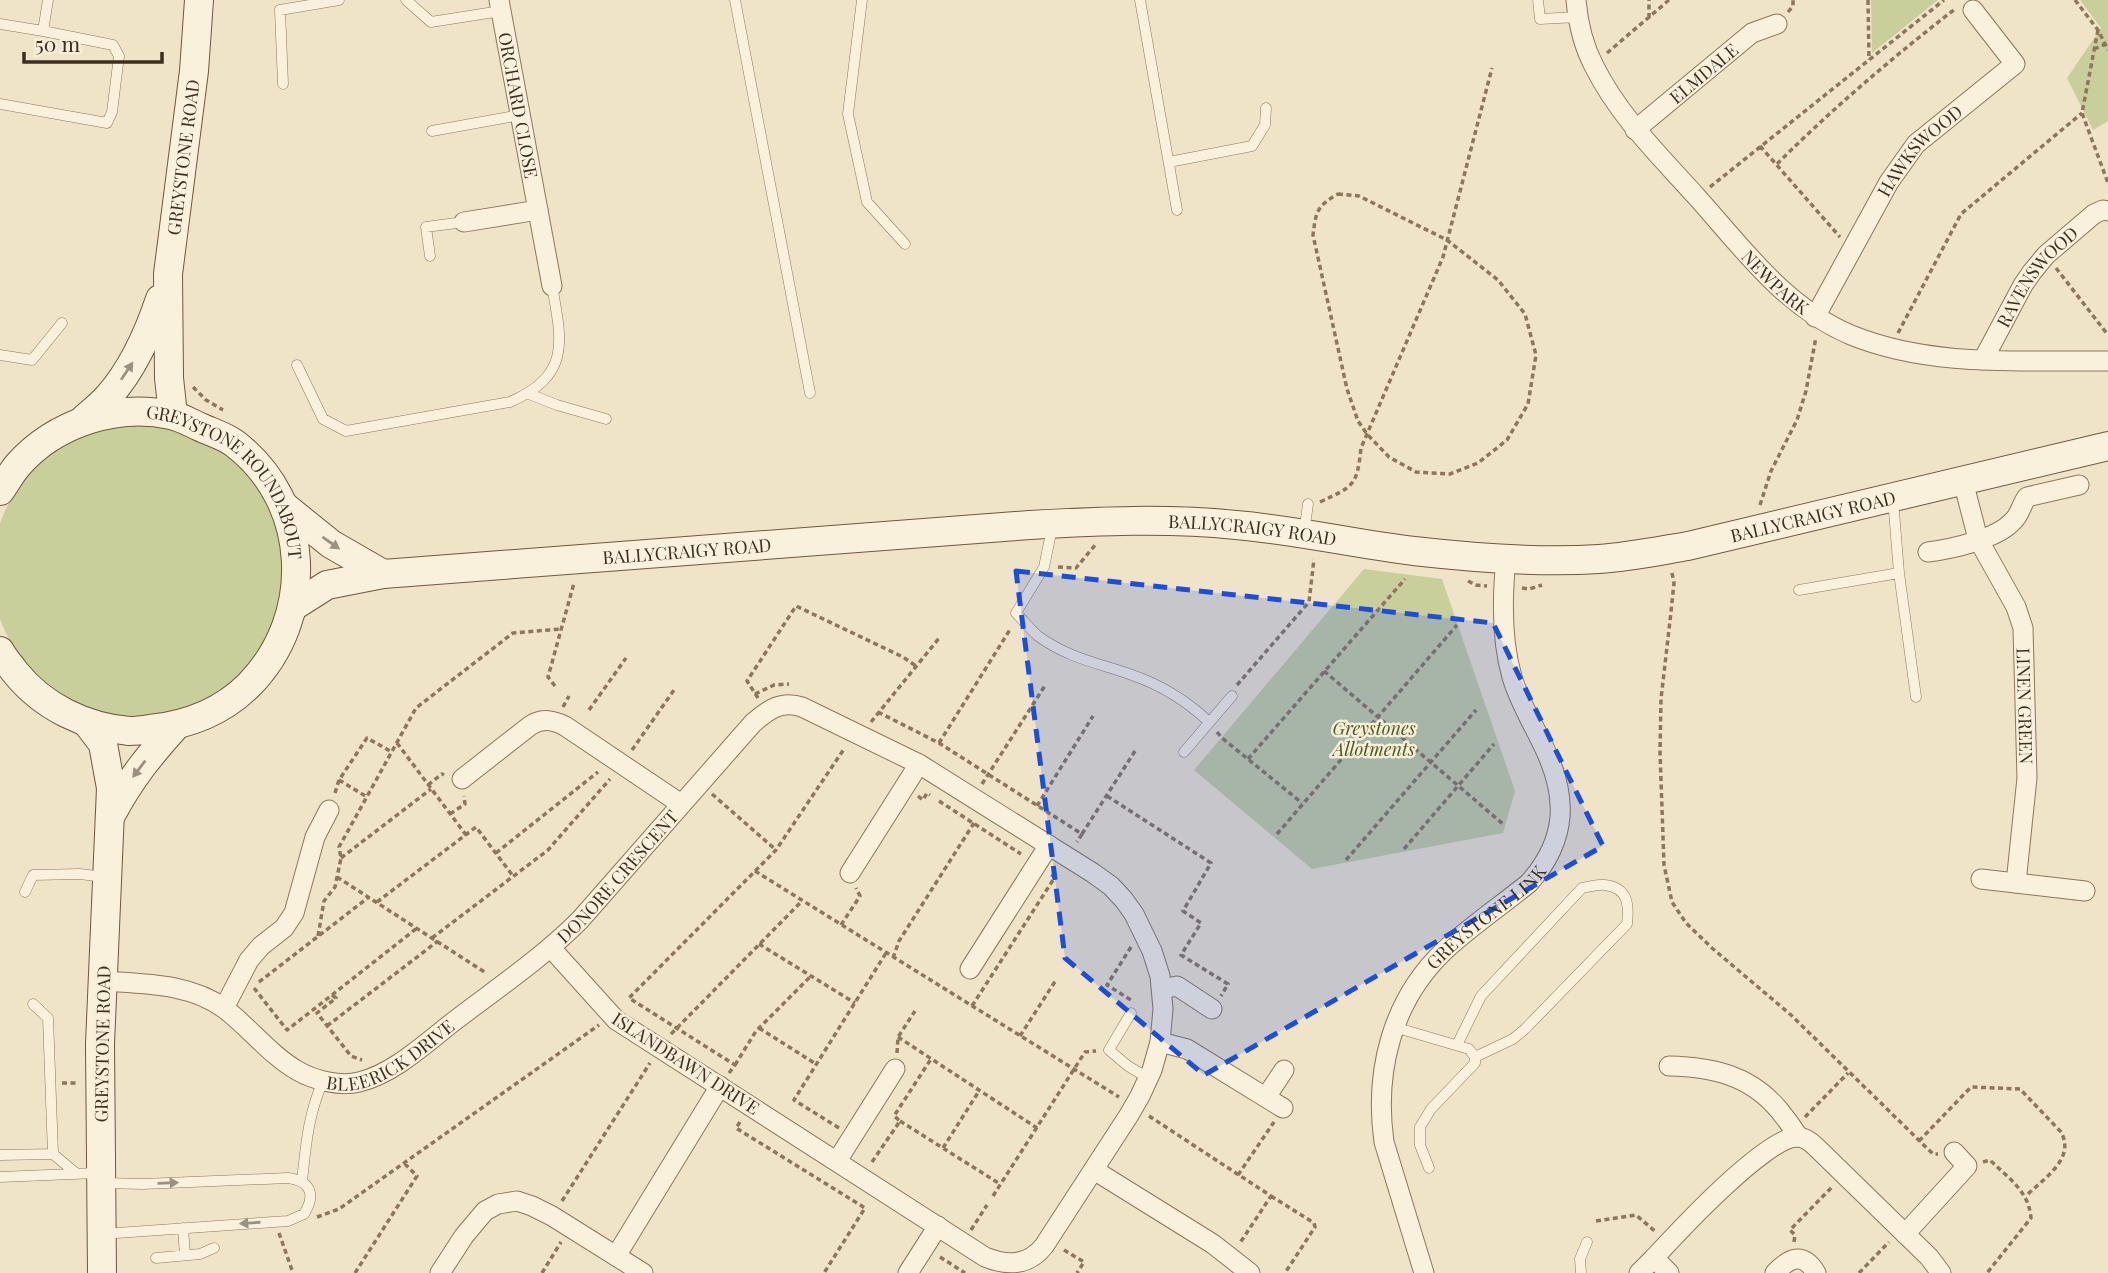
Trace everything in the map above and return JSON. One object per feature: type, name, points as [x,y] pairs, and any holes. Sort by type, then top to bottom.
[{"type":"main road","name":"GREYSTONE ROAD","points":[[173,415],[169,378],[168,274],[194,71],[193,1]]},
{"type":"main road","name":"GREYSTONE ROAD","points":[[81,422],[108,398],[131,365],[149,333],[168,274]]},
{"type":"main road","name":"GREYSTONE ROUNDABOUT","points":[[0,491],[18,465],[47,439],[81,422],[127,411],[173,415],[233,442],[262,471],[284,506],[294,538],[298,572],[294,606],[286,630],[275,653],[260,674],[222,707],[175,727],[131,731],[87,723],[54,707],[25,685],[1,654]]},
{"type":"main road","name":"BALLYCRAIGY ROAD","points":[[294,606],[327,585],[383,574],[1053,524],[1178,520],[1237,525],[1310,541],[1412,551],[1506,559],[1600,559],[1669,550],[2108,446]]},
{"type":"main road","points":[[284,506],[331,544],[383,574]]},
{"type":"main road","name":"GREYSTONE ROAD","points":[[87,723],[103,744],[111,788],[100,1083],[92,1177],[102,1273]]},
{"type":"main road","name":"GREYSTONE ROAD","points":[[111,816],[127,785],[175,727]]},
{"type":"street","name":"ORCHARD CLOSE","points":[[500,6],[552,286]]},
{"type":"street","name":"NEWPARK","points":[[1577,8],[1582,38],[1593,65],[1635,130],[1770,280],[1819,319],[1852,335],[1891,347],[1957,359],[2108,361]]},
{"type":"street","name":"HAWKSWOOD","points":[[1819,319],[1853,247],[1889,182],[1916,144],[2015,64],[1964,10]]},
{"type":"street","name":"ELMDALE","points":[[1635,130],[1752,33],[1777,24]]},
{"type":"street","points":[[464,222],[538,210]]},
{"type":"street","name":"RAVENSWOOD","points":[[1983,360],[2023,285],[2046,255],[2094,214],[2108,211]]},
{"type":"street","name":"LINEN GREEN","points":[[1963,481],[1978,539],[2016,607],[2023,628],[2027,778],[2016,883]]},
{"type":"street","points":[[1928,552],[1952,549],[2003,531],[2016,518],[2027,497],[2079,485]]},
{"type":"street","name":"GREYSTONE LINK","points":[[1424,1273],[1384,1142],[1381,1122],[1382,1077],[1393,1027],[1413,987],[1431,964],[1447,948],[1529,883],[1540,870],[1549,856],[1561,813],[1559,785],[1511,673],[1504,628],[1503,587],[1506,559]]},
{"type":"street","points":[[766,712],[778,706],[794,704],[919,764],[1104,880],[1118,893],[1146,935],[1155,958],[1162,989],[1163,1018],[1160,1042],[1148,1079],[1134,1107],[1094,1170],[1213,1244],[1250,1273]]},
{"type":"street","name":"DONORE CRESCENT","points":[[551,948],[580,920],[743,733],[766,712]]},
{"type":"street","name":"DONORE CRESCENT","points":[[462,779],[541,720],[560,723],[681,804]]},
{"type":"street","points":[[850,873],[919,764]]},
{"type":"street","points":[[229,1013],[249,960],[261,946],[284,928],[294,912],[315,837],[330,810]]},
{"type":"street","points":[[970,969],[1049,845]]},
{"type":"street","points":[[1981,879],[2085,891]]},
{"type":"street","name":"BLEERICK DRIVE","points":[[103,981],[181,989],[203,996],[229,1013],[296,1070],[323,1081],[352,1084],[386,1072],[551,948]]},
{"type":"street","name":"ISLANDBAWN DRIVE","points":[[551,948],[611,1016],[985,1256],[1011,1264],[1027,1261],[1037,1255],[1094,1170]]},
{"type":"street","points":[[1162,989],[1177,986],[1212,1009]]},
{"type":"street","points":[[1160,1042],[1187,1049],[1283,1108]]},
{"type":"street","points":[[1669,1066],[1713,1070],[1740,1078],[1759,1090],[1769,1098],[1796,1133],[1816,1146],[1941,1273]]},
{"type":"street","points":[[837,1161],[895,1069]]},
{"type":"street","points":[[1266,1097],[1284,1070]]},
{"type":"street","points":[[616,1256],[720,1086]]},
{"type":"street","points":[[1639,1273],[1707,1202],[1735,1177],[1796,1133]]},
{"type":"street","points":[[1903,1232],[1960,1159]]},
{"type":"street","points":[[440,1273],[466,1233],[489,1208],[503,1202],[517,1201],[552,1216],[643,1273]]},
{"type":"street","points":[[908,1273],[938,1226]]},
{"type":"street","points":[[1654,1258],[1669,1273]]},
{"type":"street","points":[[1775,1273],[1785,1262],[1794,1259],[1811,1264],[1816,1273]]},
{"type":"lane","points":[[44,31],[48,0]]},
{"type":"lane","points":[[283,84],[280,10],[339,0]]},
{"type":"lane","points":[[406,0],[431,22],[500,6]]},
{"type":"lane","points":[[735,0],[810,393]]},
{"type":"lane","points":[[862,0],[848,114],[867,202],[905,244]]},
{"type":"lane","points":[[1140,0],[1177,210]]},
{"type":"lane","points":[[1538,0],[1540,19],[1577,8]]},
{"type":"lane","points":[[0,24],[113,45],[119,57],[112,112],[107,123],[0,104]]},
{"type":"lane","points":[[1169,162],[1252,146],[1265,125],[1266,108]]},
{"type":"lane","points":[[432,131],[520,115]]},
{"type":"lane","points":[[430,256],[426,228],[464,222]]},
{"type":"lane","points":[[297,365],[323,419],[346,431],[510,402],[529,394],[558,361],[561,333],[552,286]]},
{"type":"lane","points":[[0,355],[32,360],[62,323]]},
{"type":"lane","points":[[529,394],[606,419]]},
{"type":"lane","points":[[1893,498],[1899,573],[1916,697]]},
{"type":"lane","points":[[1308,504],[1310,541]]},
{"type":"lane","points":[[1053,524],[1044,567],[1016,613],[1037,635],[1057,647],[1084,661],[1159,686],[1190,704],[1209,722]]},
{"type":"lane","points":[[1799,590],[1899,573]]},
{"type":"lane","points":[[1184,752],[1232,696]]},
{"type":"lane","points":[[25,892],[33,875],[80,874],[108,877]]},
{"type":"lane","points":[[1457,1045],[1481,996],[1582,888],[1605,885],[1622,893],[1629,904],[1627,924],[1525,1029],[1513,1039],[1475,1057]]},
{"type":"lane","points":[[33,1004],[48,1018],[53,1154]]},
{"type":"lane","points":[[1131,1013],[1109,1050],[1148,1079]]},
{"type":"lane","points":[[1393,1027],[1469,1049],[1475,1057],[1475,1063],[1431,1109],[1420,1127],[1420,1146],[1429,1168]]},
{"type":"lane","points":[[302,1181],[307,1127],[312,1105],[323,1081]]},
{"type":"lane","points":[[0,1155],[53,1154],[92,1177]]},
{"type":"lane","points":[[0,1177],[92,1177],[156,1184],[281,1178],[302,1181],[308,1187],[310,1200],[304,1214],[298,1218],[275,1222],[100,1234]]},
{"type":"lane","points":[[183,1228],[185,1255]]},
{"type":"lane","points":[[1581,1273],[1580,1259],[1587,1242]]},
{"type":"lane","points":[[156,1258],[200,1254],[214,1248]]},
{"type":"path","points":[[1648,18],[1649,0]]},
{"type":"path","points":[[1593,65],[1669,0]]},
{"type":"path","points":[[1868,0],[1869,60]]},
{"type":"path","points":[[1697,197],[1944,0]]},
{"type":"path","points":[[2075,0],[2107,46],[2094,49]]},
{"type":"path","points":[[1777,164],[1805,136],[1923,34],[1964,10]]},
{"type":"path","points":[[2098,30],[2082,113],[2108,183]]},
{"type":"path","points":[[1308,504],[1317,503],[1349,488],[1358,474],[1361,448],[1443,257],[1492,68]]},
{"type":"path","points":[[1891,347],[1961,214],[2082,113]]},
{"type":"path","points":[[1760,146],[1842,239],[1853,247]]},
{"type":"path","points":[[1338,194],[1359,196],[1447,240],[1498,280],[1525,314],[1536,355],[1528,404],[1507,440],[1478,463],[1450,474],[1416,472],[1390,457],[1367,434],[1358,421],[1346,389],[1313,235],[1315,213],[1324,202],[1338,194]]},
{"type":"path","points":[[2046,255],[2108,335]]},
{"type":"path","points":[[1754,531],[1771,471],[1797,420],[1806,391],[1819,319]]},
{"type":"path","points":[[192,386],[206,400],[232,415]]},
{"type":"path","points":[[1232,696],[1232,690],[1309,602],[1310,541]]},
{"type":"path","points":[[1044,567],[1076,568],[1097,543]]},
{"type":"path","points":[[1669,550],[1674,583],[1661,699],[1660,752],[1664,865],[1672,902],[1686,923],[1791,1015],[1933,1154],[1960,1159],[1990,1160],[2026,1195],[2031,1218],[1987,1273]]},
{"type":"path","points":[[555,687],[548,677],[576,575]]},
{"type":"path","points":[[1460,577],[1476,585],[1529,589],[1547,583]]},
{"type":"path","points":[[1248,759],[1405,579]]},
{"type":"path","points":[[766,712],[747,681],[796,606],[916,666]]},
{"type":"path","points":[[939,743],[1011,629],[1016,613]]},
{"type":"path","points":[[1277,834],[1457,625]]},
{"type":"path","points":[[318,936],[324,901],[335,887],[341,858],[339,847],[416,708],[513,633],[561,629]]},
{"type":"path","points":[[940,637],[878,712],[939,743],[1082,834]]},
{"type":"path","points":[[589,710],[626,658]]},
{"type":"path","points":[[1324,671],[1503,824]]},
{"type":"path","points":[[988,774],[1046,684]]},
{"type":"path","points":[[432,937],[548,850],[674,690]]},
{"type":"path","points":[[1346,860],[1476,710]]},
{"type":"path","points":[[1037,806],[1093,716]]},
{"type":"path","points":[[735,1065],[629,998],[776,850],[855,733]]},
{"type":"path","points":[[1222,737],[1302,803]]},
{"type":"path","points":[[330,810],[340,779],[368,738],[392,752]]},
{"type":"path","points":[[397,743],[466,835]]},
{"type":"path","points":[[1404,849],[1494,744]]},
{"type":"path","points":[[1068,857],[1135,751]]},
{"type":"path","points":[[496,853],[618,761]]},
{"type":"path","points":[[340,779],[367,797]]},
{"type":"path","points":[[699,783],[776,850]]},
{"type":"path","points":[[904,788],[923,800],[927,793],[1036,866]]},
{"type":"path","points":[[341,858],[431,789]]},
{"type":"path","points":[[1107,796],[1211,863],[1183,911],[1201,923],[1181,955]]},
{"type":"path","points":[[893,958],[898,941],[974,823]]},
{"type":"path","points":[[377,902],[476,827],[513,876]]},
{"type":"path","points":[[755,872],[1134,1107],[1314,1223],[1315,1227],[1285,1273]]},
{"type":"path","points":[[841,925],[860,895],[850,873]]},
{"type":"path","points":[[337,877],[478,967],[501,985]]},
{"type":"path","points":[[229,1013],[252,987],[369,897]]},
{"type":"path","points":[[552,1216],[659,1048],[802,901]]},
{"type":"path","points":[[252,987],[287,1030],[417,928]]},
{"type":"path","points":[[1146,935],[1133,943],[1107,985],[1163,1018]]},
{"type":"path","points":[[327,1026],[438,941]]},
{"type":"path","points":[[759,944],[855,1003]]},
{"type":"path","points":[[852,1137],[794,1100],[886,953]]},
{"type":"path","points":[[720,1086],[760,1028],[811,976]]},
{"type":"path","points":[[1020,1036],[1056,980]]},
{"type":"path","points":[[332,995],[336,998],[317,1013],[351,1056],[386,1072]]},
{"type":"path","points":[[895,1069],[898,1037],[915,1011]]},
{"type":"path","points":[[298,1218],[308,1221],[339,1209],[611,1016]]},
{"type":"path","points":[[760,1028],[816,1064]]},
{"type":"path","points":[[898,1037],[1037,1128]]},
{"type":"path","points":[[993,1196],[1085,1052],[1109,1050]]},
{"type":"path","points":[[931,1059],[894,1116],[1000,1184]]},
{"type":"path","points":[[1796,1133],[1848,1073]]},
{"type":"path","points":[[50,1084],[100,1083]]},
{"type":"path","points":[[1919,1141],[1971,1087],[2020,1089],[2062,1132],[2066,1141],[2063,1158],[2026,1195]]},
{"type":"path","points":[[943,1148],[979,1091]]},
{"type":"path","points":[[750,1105],[736,1128],[865,1208],[824,1273]]},
{"type":"path","points":[[1238,1175],[1283,1108]]},
{"type":"path","points":[[858,1174],[867,1160],[872,1162],[900,1121]]},
{"type":"path","points":[[355,1273],[417,1176],[404,1163]]},
{"type":"path","points":[[1794,1259],[1795,1235],[1790,1230],[1844,1174]]},
{"type":"path","points":[[1230,1257],[1271,1196]]},
{"type":"path","points":[[963,1242],[987,1205]]},
{"type":"path","points":[[1597,1221],[1636,1215],[1668,1243]]},
{"type":"path","points":[[275,1222],[293,1273]]},
{"type":"path","points":[[541,1273],[570,1228]]},
{"type":"path","points":[[1859,1273],[1903,1232]]},
{"type":"path","points":[[925,1247],[965,1273]]},
{"type":"highlighted area","points":[[1016,571],[1493,623],[1603,846],[1204,1075],[1065,958]]},
{"type":"green space","points":[[1871,0],[1938,0],[1872,53]]},
{"type":"green space","points":[[2080,0],[2108,0],[2108,121],[2093,130],[2067,78],[2101,28]]},
{"type":"green space","points":[[138,425],[180,431],[207,442],[231,458],[251,478],[267,502],[278,529],[284,571],[278,613],[267,640],[251,664],[231,684],[207,700],[180,711],[138,717],[96,711],[69,700],[45,684],[25,664],[9,640],[-2,613],[-8,571],[-2,529],[9,502],[25,478],[45,458],[69,442],[96,431]]},
{"type":"green space","name":"Greystones Allotments","points":[[1364,569],[1442,579],[1515,791],[1503,833],[1312,869],[1194,770]]}]
